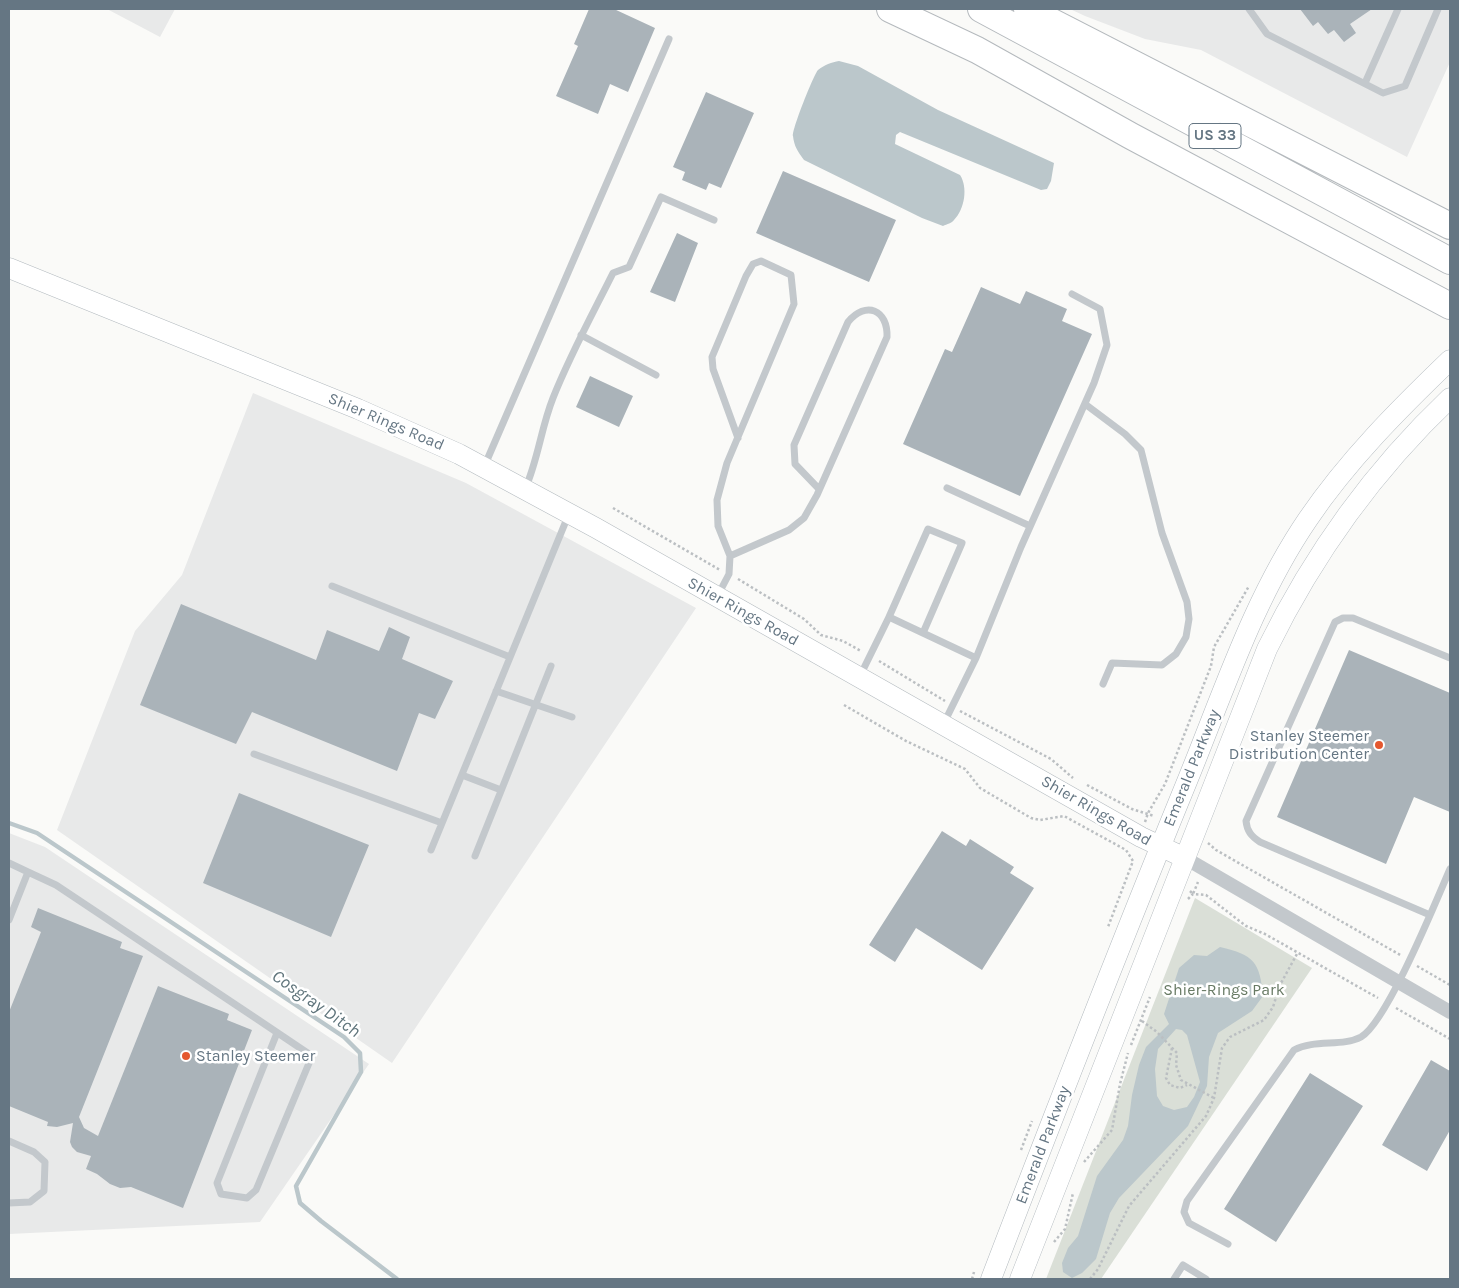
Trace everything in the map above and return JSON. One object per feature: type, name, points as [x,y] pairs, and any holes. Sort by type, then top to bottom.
[{"type":"highway","name":"US 33","points":[[890,9],[978,50],[1450,306]]},
{"type":"highway","name":"US 33","points":[[981,9],[1450,261]]},
{"type":"highway","points":[[1027,9],[1450,226]]},
{"type":"highway","points":[[1178,160],[1223,199],[1450,325]]},
{"type":"main road","name":"Shier Rings Road","points":[[9,268],[358,409],[484,467],[859,676],[1160,847],[1185,858]]},
{"type":"main road","name":"Emerald Parkway","points":[[983,1275],[1160,847],[1252,618],[1280,565],[1308,519],[1368,442],[1450,360]]},
{"type":"main road","name":"Emerald Parkway","points":[[1020,1279],[1257,671],[1302,580],[1331,535],[1393,456],[1448,400]]},
{"type":"street","name":"Shier Rings Road","points":[[1185,858],[1450,1012]]},
{"type":"lane","points":[[1249,9],[1267,34],[1383,93],[1405,86],[1438,9]]},
{"type":"lane","points":[[1365,83],[1398,9]]},
{"type":"lane","points":[[484,467],[670,39]]},
{"type":"lane","points":[[525,490],[534,470],[552,400],[581,335],[613,273],[629,267],[661,197],[714,220]]},
{"type":"lane","points":[[717,598],[729,574],[730,556],[718,526],[717,500],[727,463],[738,438],[794,304],[791,275],[761,261],[753,264],[746,276],[712,357],[713,369],[738,438]]},
{"type":"lane","points":[[944,724],[976,658],[1030,526],[1085,404],[1108,345],[1100,309],[1072,294]]},
{"type":"lane","points":[[730,556],[788,530],[804,518],[819,488],[887,337],[887,324],[882,316],[874,311],[866,310],[856,313],[848,322],[794,445],[796,464],[819,488]]},
{"type":"lane","points":[[581,335],[656,376]]},
{"type":"lane","points":[[1085,404],[1125,434],[1140,450],[1162,533],[1188,602],[1189,619],[1186,637],[1176,654],[1162,665],[1112,663],[1103,684]]},
{"type":"lane","points":[[947,488],[1030,526]]},
{"type":"lane","points":[[431,850],[569,513]]},
{"type":"lane","points":[[859,676],[889,617],[928,529],[962,543],[923,633]]},
{"type":"lane","points":[[332,586],[510,657]]},
{"type":"lane","points":[[889,617],[976,658]]},
{"type":"lane","points":[[1430,915],[1260,842],[1252,837],[1247,828],[1246,821],[1335,622],[1343,618],[1353,618],[1450,658]]},
{"type":"lane","points":[[475,856],[534,704],[551,666]]},
{"type":"lane","points":[[496,691],[572,717]]},
{"type":"lane","points":[[254,754],[442,823]]},
{"type":"lane","points":[[462,775],[500,790]]},
{"type":"lane","points":[[9,863],[56,885],[277,1032],[312,1056],[256,1190],[247,1198],[221,1194],[217,1183],[277,1032]]},
{"type":"lane","points":[[1228,1244],[1189,1223],[1184,1212],[1187,1201],[1294,1050],[1306,1044],[1338,1042],[1360,1037],[1373,1026],[1398,982],[1450,869]]},
{"type":"lane","points":[[9,920],[28,872]]},
{"type":"lane","points":[[9,1141],[34,1152],[45,1162],[44,1191],[30,1202],[9,1203]]},
{"type":"lane","points":[[1174,1279],[1183,1265],[1206,1279]]},
{"type":"path","points":[[844,705],[906,741],[965,770],[980,788],[1031,818],[1040,820],[1064,816],[1126,850],[1133,861],[1106,933]]},
{"type":"path","points":[[1207,841],[1216,850],[1450,985]]},
{"type":"path","points":[[1184,904],[1193,894],[1206,895],[1246,926],[1298,952],[1450,1039]]},
{"type":"path","points":[[1090,1279],[1098,1269],[1129,1206],[1206,1116],[1214,1098],[1222,1048],[1230,1037],[1264,1020],[1274,1007],[1280,985],[1298,952]]},
{"type":"path","points":[[1081,1168],[1112,1130],[1120,1084],[1129,1050],[1153,989]]},
{"type":"path","points":[[1142,1021],[1169,1042],[1177,1053],[1176,1065],[1181,1080],[1195,1090],[1214,1098]]},
{"type":"path","points":[[1172,1048],[1166,1078],[1170,1085],[1180,1088],[1187,1085]]},
{"type":"path","points":[[1018,1159],[1034,1115]]},
{"type":"path","points":[[1048,1249],[1065,1229],[1074,1189]]},
{"type":"path","points":[[972,1279],[983,1275]]},
{"type":"shaded area","points":[[107,9],[175,9],[160,37]]},
{"type":"shaded area","points":[[1070,9],[1450,9],[1450,62],[1407,157],[1201,50],[1145,39]]},
{"type":"shaded area","points":[[839,61],[858,66],[938,110],[1054,163],[1051,181],[1047,189],[1041,190],[900,132],[896,135],[895,144],[960,175],[965,192],[961,210],[951,223],[943,226],[922,218],[804,160],[794,143],[793,136],[799,113],[818,70],[828,64]]},
{"type":"shaded area","points":[[253,393],[466,483],[696,608],[392,1063],[57,830],[135,631],[182,575]]},
{"type":"shaded area","points":[[9,833],[45,847],[369,1064],[260,1222],[9,1234]]},
{"type":"shaded area","points":[[1220,947],[1248,957],[1260,975],[1263,996],[1252,1011],[1218,1033],[1209,1057],[1207,1086],[1188,1126],[1119,1198],[1110,1213],[1096,1259],[1082,1273],[1072,1278],[1063,1272],[1062,1263],[1068,1248],[1078,1236],[1097,1176],[1123,1140],[1128,1126],[1132,1095],[1139,1065],[1146,1047],[1169,1024],[1164,1014],[1179,968],[1194,955],[1207,956]],"holes":[[[1176,1029],[1182,1030],[1187,1035],[1200,1082],[1194,1097],[1187,1107],[1174,1110],[1163,1106],[1157,1096],[1155,1069],[1158,1049]]]},
{"type":"green space","name":"Shier-Rings Park","points":[[1195,898],[1312,968],[1101,1279],[1046,1279]]},
{"type":"building","points":[[589,9],[614,9],[655,28],[628,92],[610,84],[598,114],[556,96],[578,46],[574,44]]},
{"type":"building","points":[[1300,9],[1372,9],[1350,24],[1356,33],[1344,42],[1334,30],[1328,34],[1318,22],[1313,26]]},
{"type":"building","points":[[706,92],[754,113],[721,188],[709,183],[706,190],[682,180],[685,172],[673,167]]},
{"type":"building","points":[[783,171],[896,220],[869,282],[756,233]]},
{"type":"building","points":[[677,233],[698,243],[675,302],[650,292]]},
{"type":"building","points":[[981,287],[1020,304],[1026,291],[1067,309],[1062,321],[1092,334],[1020,496],[903,444],[945,349],[952,352]]},
{"type":"building","points":[[590,376],[633,396],[619,427],[576,407]]},
{"type":"building","points":[[181,604],[316,660],[327,630],[379,651],[389,627],[410,637],[402,659],[453,681],[435,719],[419,713],[397,771],[252,712],[236,744],[140,705]]},
{"type":"building","name":"Stanley Steemer Distribution Center","points":[[1349,650],[1450,693],[1450,812],[1414,797],[1386,864],[1277,817]]},
{"type":"building","points":[[239,793],[369,845],[331,937],[203,883]]},
{"type":"building","points":[[942,831],[966,846],[970,839],[1014,867],[1010,873],[1034,888],[982,970],[916,928],[895,962],[869,945]]},
{"type":"building","name":"Stanley Steemer","points":[[38,908],[122,942],[120,948],[143,956],[79,1117],[84,1128],[98,1136],[158,986],[229,1014],[227,1020],[252,1030],[183,1208],[131,1187],[120,1188],[110,1184],[97,1174],[86,1169],[91,1156],[77,1152],[72,1147],[70,1142],[73,1123],[57,1127],[47,1126],[48,1122],[9,1106],[9,1012],[41,932],[31,927]]},
{"type":"building","points":[[1431,1060],[1450,1071],[1450,1130],[1427,1171],[1382,1145]]},
{"type":"building","points":[[1310,1073],[1363,1106],[1276,1242],[1224,1209]]},
{"type":"waterway","name":"Cosgray Ditch","points":[[9,823],[37,833],[344,1037],[360,1053],[361,1072],[296,1186],[300,1203],[397,1279]]},
{"type":"place","name":"Stanley Steemer Distribution Center","points":[[1379,745]]},
{"type":"place","name":"Stanley Steemer","points":[[186,1056]]}]
